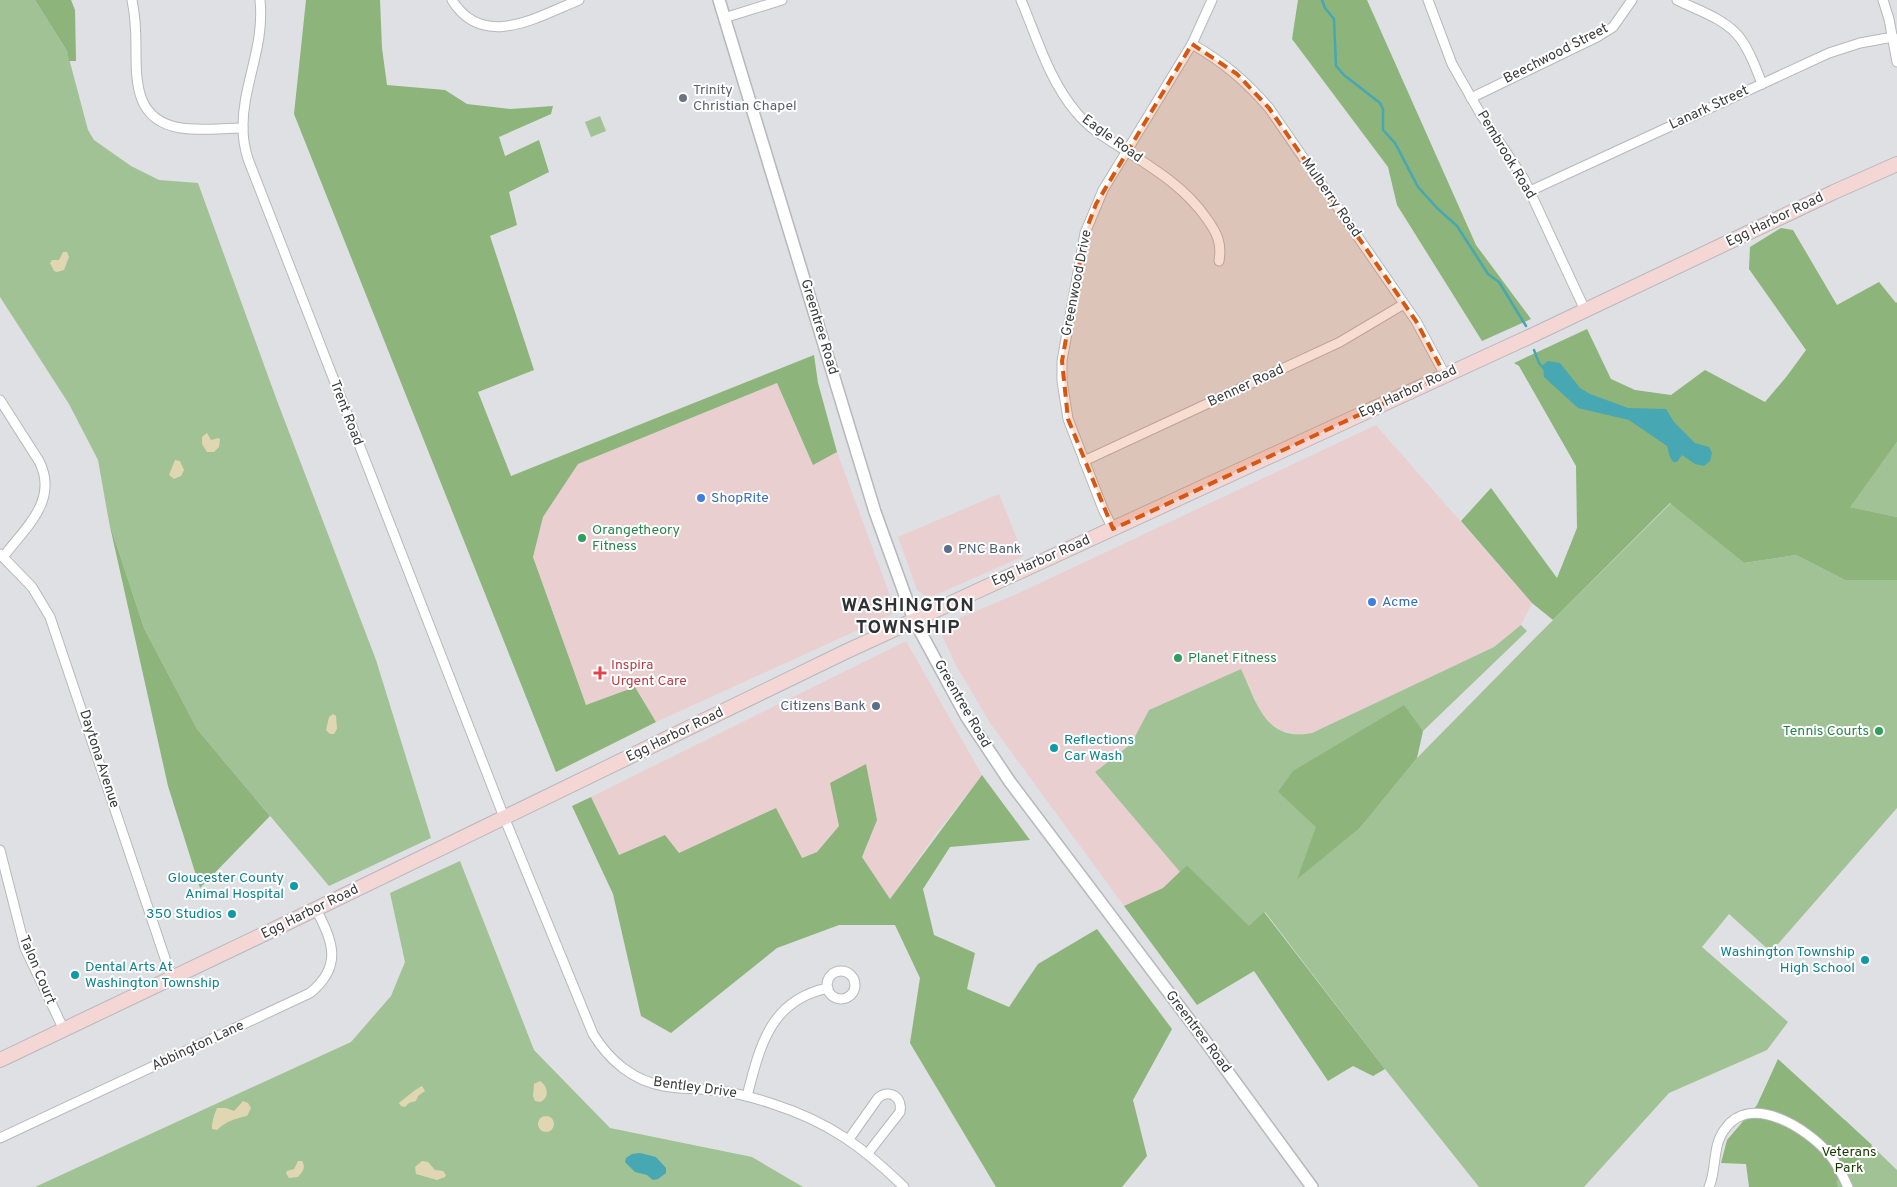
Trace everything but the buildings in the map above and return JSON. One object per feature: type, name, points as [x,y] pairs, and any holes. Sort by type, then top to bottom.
[{"type":"main road","name":"Egg Harbor Road","points":[[0,1060],[172,979],[837,656],[1897,164]]},
{"type":"street","points":[[132,0],[136,29],[136,82],[139,93],[148,110],[162,121],[179,127],[243,128]]},
{"type":"street","name":"Trent Road","points":[[260,0],[260,39],[245,107],[243,128],[245,148],[252,173],[504,817]]},
{"type":"street","points":[[452,0],[463,14],[474,21],[498,28],[518,24],[579,0]]},
{"type":"street","name":"Greentree Road","points":[[718,0],[875,512],[914,620],[966,716],[1010,782],[1203,1038],[1312,1187]]},
{"type":"street","points":[[724,18],[782,0]]},
{"type":"street","name":"Eagle Road","points":[[1022,0],[1048,66],[1063,95],[1090,126],[1170,180],[1195,203],[1217,234],[1220,243],[1219,261]]},
{"type":"street","name":"Greenwood Drive","points":[[1113,528],[1103,509],[1084,461],[1068,419],[1064,400],[1062,361],[1085,233],[1099,197],[1192,44],[1212,0]]},
{"type":"street","name":"Pembrook Road","points":[[1428,0],[1452,64],[1530,192],[1585,310]]},
{"type":"street","name":"Beechwood Street","points":[[1471,98],[1597,37],[1618,20],[1632,0]]},
{"type":"street","points":[[1677,0],[1717,20],[1733,31],[1749,53],[1762,84]]},
{"type":"street","points":[[1883,0],[1897,62]]},
{"type":"street","name":"Lanark Street","points":[[1530,192],[1839,49],[1860,43],[1893,38]]},
{"type":"street","name":"Mulberry Road","points":[[1192,44],[1224,63],[1269,108],[1420,328],[1445,375]]},
{"type":"street","name":"Benner Road","points":[[1084,461],[1340,342],[1404,304]]},
{"type":"street","points":[[0,400],[43,469],[46,484],[40,508],[2,556]]},
{"type":"street","name":"Daytona Avenue","points":[[2,556],[32,587],[50,617],[172,979]]},
{"type":"street","name":"Bentley Drive","points":[[504,817],[587,1022],[596,1040],[608,1056],[630,1073],[655,1084],[747,1096],[792,1110],[849,1139],[868,1153],[904,1187]]},
{"type":"street","name":"Talon Court","points":[[0,850],[25,948],[64,1030]]},
{"type":"street","name":"Abbington Lane","points":[[0,1138],[310,993],[324,980],[329,972],[332,958],[329,936],[316,909]]},
{"type":"street","points":[[747,1096],[759,1051],[774,1022],[798,998],[828,988]]},
{"type":"street","points":[[849,1139],[882,1094],[889,1093],[895,1095],[901,1106],[900,1112],[868,1153]]},
{"type":"street","points":[[1709,1187],[1718,1144],[1724,1129],[1734,1119],[1754,1113],[1765,1114],[1791,1122],[1807,1133],[1829,1154],[1848,1187]]},
{"type":"highlighted area","points":[[1192,44],[1237,74],[1269,108],[1416,321],[1445,375],[1113,529],[1068,419],[1062,361],[1085,233],[1096,204]]},
{"type":"shaded area","points":[[777,383],[813,465],[837,452],[894,606],[891,615],[656,722],[635,687],[586,705],[533,557],[543,517],[577,464]]},
{"type":"shaded area","points":[[1376,425],[1532,603],[1521,625],[1494,647],[1312,733],[1300,735],[1279,730],[1263,717],[1241,669],[1149,710],[1131,744],[1095,772],[1180,872],[1163,888],[1124,906],[990,723],[957,667],[938,627],[1019,593]]},
{"type":"shaded area","points":[[999,494],[1024,556],[933,596],[924,595],[917,590],[898,537]]},
{"type":"shaded area","points":[[906,641],[982,775],[935,835],[890,899],[862,857],[877,820],[831,783],[839,826],[817,852],[801,858],[776,808],[679,854],[665,835],[619,855],[591,797]]},
{"type":"green space","points":[[0,0],[35,0],[67,51],[88,130],[94,140],[131,166],[159,180],[198,183],[276,398],[376,660],[431,838],[329,886],[197,729],[144,628],[109,522],[98,460],[69,404],[0,297]]},
{"type":"green space","points":[[35,0],[71,0],[75,10],[76,61],[69,61],[67,51]]},
{"type":"green space","points":[[306,0],[380,0],[382,48],[387,85],[445,90],[467,104],[511,109],[553,106],[551,114],[499,137],[505,156],[539,140],[549,172],[509,192],[517,225],[490,236],[534,370],[478,392],[511,476],[814,355],[818,383],[837,452],[813,465],[777,383],[578,464],[543,517],[533,557],[586,705],[635,687],[656,722],[556,772],[294,114]]},
{"type":"green space","points":[[1298,0],[1367,0],[1476,245],[1531,319],[1482,341],[1397,205],[1388,167],[1292,39]]},
{"type":"green space","points":[[600,116],[606,131],[591,137],[585,122]]},
{"type":"green space","points":[[1781,228],[1793,230],[1837,305],[1879,282],[1897,302],[1897,442],[1850,507],[1897,517],[1897,580],[1845,580],[1796,555],[1744,563],[1670,503],[1553,620],[1532,603],[1461,521],[1491,488],[1557,578],[1577,528],[1576,466],[1519,366],[1514,363],[1587,329],[1611,379],[1635,390],[1671,395],[1705,370],[1765,402],[1806,350],[1749,269],[1750,247]]},
{"type":"green space","points":[[1897,442],[1897,517],[1849,507]]},
{"type":"green space","points":[[1671,503],[1744,563],[1796,555],[1845,580],[1897,580],[1897,808],[1771,952],[1729,914],[1702,947],[1788,1022],[1767,1050],[1669,1093],[1584,1187],[1479,1187],[1385,1069],[1265,912],[1249,927],[1187,865],[1180,872],[1095,772],[1131,744],[1149,710],[1241,669],[1258,707],[1273,726],[1283,732],[1296,734],[1312,733],[1494,647],[1521,625],[1527,631],[1423,731],[1403,706],[1278,792],[1317,827],[1298,877],[1360,828],[1417,758]]},
{"type":"green space","points":[[109,522],[144,628],[197,729],[270,816],[200,888],[168,786]]},
{"type":"green space","points":[[1404,705],[1423,731],[1417,758],[1360,828],[1297,879],[1316,827],[1278,792],[1293,771]]},
{"type":"green space","points":[[866,764],[877,820],[862,857],[890,899],[982,775],[1030,840],[950,847],[923,889],[934,935],[975,953],[967,989],[1009,1007],[1038,964],[1097,929],[1172,1029],[1133,1100],[1147,1156],[1122,1187],[996,1187],[910,1043],[920,978],[895,925],[839,925],[777,948],[671,1033],[641,1016],[613,894],[572,806],[591,797],[619,855],[665,835],[679,853],[776,808],[802,858],[817,852],[839,826],[830,783]]},
{"type":"green space","points":[[460,861],[534,1050],[610,1128],[752,1157],[803,1187],[35,1187],[351,1042],[391,996],[405,962],[390,893]]},
{"type":"green space","points":[[1187,865],[1249,926],[1264,912],[1385,1069],[1373,1076],[1353,1066],[1328,1081],[1254,971],[1197,1005],[1124,906],[1163,888]]},
{"type":"green space","points":[[1778,1059],[1872,1145],[1836,1182],[1838,1187],[1749,1187],[1746,1164],[1721,1163],[1727,1140],[1757,1105]]},
{"type":"green space","name":"Veterans Park","points":[[1845,1120],[1897,1170],[1897,1187],[1803,1187]]},
{"type":"sand","points":[[63,252],[67,252],[69,257],[64,270],[54,271],[50,263],[52,260],[59,260]]},
{"type":"sand","points":[[207,433],[211,440],[220,439],[219,447],[214,452],[207,452],[202,444],[202,437]]},
{"type":"sand","points":[[175,460],[180,461],[184,470],[181,476],[174,479],[169,475]]},
{"type":"sand","points":[[333,714],[336,716],[337,729],[334,734],[330,734],[326,730],[329,717]]},
{"type":"sand","points":[[540,1081],[545,1086],[547,1095],[540,1102],[535,1101],[533,1096],[534,1084]]},
{"type":"sand","points":[[422,1086],[425,1091],[418,1096],[416,1101],[409,1103],[405,1107],[401,1106],[399,1103]]},
{"type":"sand","points":[[243,1101],[248,1103],[251,1108],[247,1116],[231,1121],[217,1130],[212,1129],[217,1108],[226,1108],[234,1111]]},
{"type":"sand","points":[[546,1116],[552,1118],[554,1124],[552,1130],[546,1132],[540,1130],[538,1124],[540,1118]]},
{"type":"sand","points":[[298,1161],[303,1163],[303,1171],[298,1177],[289,1178],[286,1173],[287,1171],[294,1169]]},
{"type":"sand","points":[[422,1161],[428,1162],[435,1170],[443,1171],[446,1175],[445,1177],[437,1180],[416,1174],[415,1167]]},
{"type":"water","points":[[1548,361],[1560,363],[1580,388],[1590,394],[1628,408],[1666,409],[1674,422],[1695,443],[1709,447],[1712,453],[1710,461],[1704,466],[1695,464],[1682,455],[1677,462],[1673,462],[1667,446],[1629,420],[1578,408],[1544,377],[1543,365]]},
{"type":"water","points":[[640,1153],[656,1157],[666,1168],[666,1173],[653,1180],[647,1175],[635,1172],[625,1162],[626,1158],[632,1154]]},
{"type":"waterway","points":[[1322,0],[1325,8],[1334,19],[1336,66],[1344,75],[1380,103],[1383,109],[1383,130],[1395,143],[1418,187],[1457,226],[1488,274],[1499,282],[1526,326]]},
{"type":"waterway","points":[[1534,350],[1539,363],[1545,370]]},
{"type":"place","name":"Trinity Christian Chapel","points":[[683,98]]},
{"type":"place","name":"ShopRite","points":[[701,498]]},
{"type":"place","name":"Orangetheory Fitness","points":[[582,538]]},
{"type":"place","name":"PNC Bank","points":[[948,549]]},
{"type":"place","name":"Acme","points":[[1372,602]]},
{"type":"place","name":"Planet Fitness","points":[[1178,658]]},
{"type":"place","name":"Inspira Urgent Care","points":[[600,673]]},
{"type":"place","name":"Citizens Bank","points":[[876,706]]},
{"type":"place","name":"Tennis Courts","points":[[1879,731]]},
{"type":"place","name":"Reflections Car Wash","points":[[1054,748]]},
{"type":"place","name":"Gloucester County Animal Hospital","points":[[294,886]]},
{"type":"place","name":"350 Studios","points":[[232,914]]},
{"type":"place","name":"Washington Township High School","points":[[1865,960]]},
{"type":"place","name":"Dental Arts At Washington Township","points":[[75,975]]},
{"type":"district","name":"WASHINGTON TOWNSHIP","points":[[908,617]]}]
